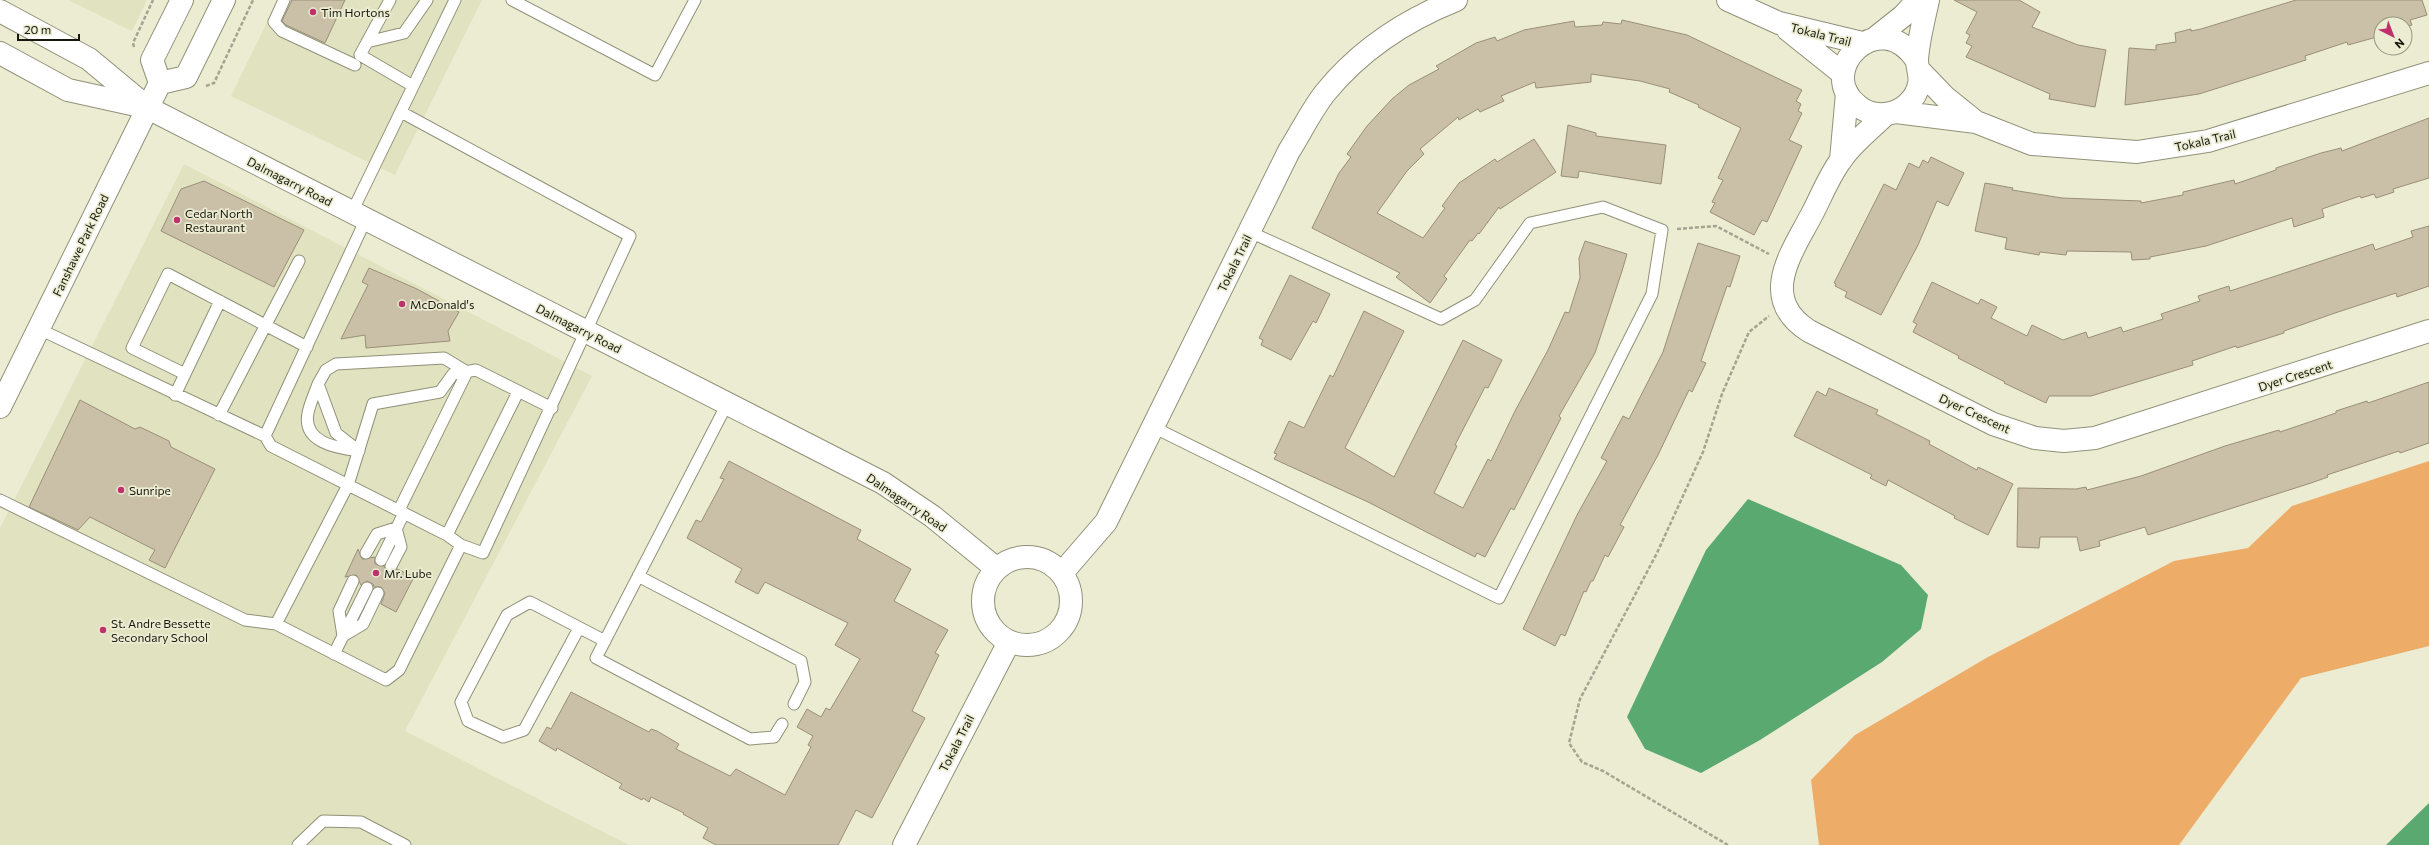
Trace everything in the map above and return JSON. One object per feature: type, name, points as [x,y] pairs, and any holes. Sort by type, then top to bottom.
[{"type":"street","points":[[182,0],[152,60],[160,82],[186,77],[224,0]]},
{"type":"street","name":"Tokala Trail","points":[[1062,573],[1106,522],[1290,151],[1325,94],[1374,44],[1428,11],[1456,0]]},
{"type":"street","name":"Tokala Trail","points":[[1728,0],[1779,23],[1868,41]]},
{"type":"street","points":[[1918,0],[1903,16],[1852,51],[1846,62],[1845,84],[1853,102],[1863,110],[1874,114],[1891,113],[1906,106],[1915,96],[1919,84],[1918,66],[1928,0]]},
{"type":"street","name":"Dalmagarry Road","points":[[0,10],[89,59],[148,108],[882,483],[932,516],[996,569]]},
{"type":"street","name":"Tokala Trail","points":[[1779,23],[1821,55],[1845,84]]},
{"type":"street","points":[[1868,41],[1887,38],[1900,42],[1910,50],[1918,66]]},
{"type":"street","name":"Dalmagarry Road","points":[[0,53],[68,90],[148,108]]},
{"type":"street","name":"Tokala Trail","points":[[1918,66],[1945,96],[1976,122]]},
{"type":"street","name":"Tokala Trail","points":[[1891,113],[1976,122],[2032,144],[2137,152],[2208,141],[2429,73]]},
{"type":"street","name":"Fanshawe Park Road","points":[[0,407],[160,82]]},
{"type":"street","name":"Dyer Crescent","points":[[1841,160],[1845,84]]},
{"type":"street","name":"Dyer Crescent","points":[[1891,113],[1841,160],[1786,262],[1781,285],[1782,298],[1800,325],[1810,331],[1994,424],[2035,438],[2064,441],[2095,438],[2159,419],[2429,331]]},
{"type":"street","points":[[1023,556],[1038,557],[1051,563],[1062,573],[1069,586],[1072,600],[1070,616],[1052,639],[1038,645],[1023,646],[1009,642],[992,628],[983,608],[983,594],[988,580],[996,569],[1009,560],[1023,556]]},
{"type":"street","name":"Tokala Trail","points":[[904,845],[1009,642]]},
{"type":"lane","points":[[284,0],[274,22],[282,31],[355,65]]},
{"type":"lane","points":[[390,0],[360,55],[413,86]]},
{"type":"lane","points":[[367,42],[404,32],[427,0]]},
{"type":"lane","points":[[265,436],[307,347],[401,112],[456,0]]},
{"type":"lane","points":[[512,0],[655,75],[695,0]]},
{"type":"lane","points":[[39,329],[175,395],[265,436],[271,446],[447,535],[462,545],[483,553],[552,408],[630,236],[401,112]]},
{"type":"lane","points":[[1154,427],[1499,598],[1652,294],[1662,230],[1603,207],[1530,223],[1475,300],[1441,319],[1250,232]]},
{"type":"lane","points":[[219,415],[299,261]]},
{"type":"lane","points":[[185,374],[132,348],[168,274],[307,347]]},
{"type":"lane","points":[[175,395],[220,301]]},
{"type":"lane","points":[[359,451],[328,446],[312,432],[307,422],[308,413],[318,384],[326,370],[336,364],[444,358],[467,372]]},
{"type":"lane","points":[[276,624],[348,485],[373,404],[440,392],[453,374],[476,370],[552,408]]},
{"type":"lane","points":[[386,563],[401,547],[396,528],[401,512],[467,372]]},
{"type":"lane","points":[[318,384],[336,434],[359,451]]},
{"type":"lane","points":[[447,535],[518,392]]},
{"type":"lane","points":[[727,404],[596,658],[750,739],[774,737],[782,724]]},
{"type":"lane","points":[[0,500],[245,620],[276,624],[386,680],[399,670],[462,545]]},
{"type":"lane","points":[[366,553],[377,534],[396,528]]},
{"type":"lane","points":[[638,576],[801,661],[805,682],[794,704]]},
{"type":"lane","points":[[343,636],[339,611],[353,581]]},
{"type":"lane","points":[[334,654],[367,588]]},
{"type":"lane","points":[[343,636],[363,624],[378,593]]},
{"type":"lane","points":[[579,628],[524,730],[503,737],[468,721],[461,702],[507,615],[530,602],[605,641]]},
{"type":"lane","points":[[298,845],[323,820],[361,822],[405,845]]},
{"type":"path","points":[[133,42],[153,0]]},
{"type":"path","points":[[1662,230],[1716,226],[1786,262]]},
{"type":"path","points":[[1728,845],[1603,771],[1582,762],[1569,743],[1580,699],[1657,553],[1703,452],[1722,394],[1749,332],[1785,304]]},
{"type":"shaded area","points":[[68,0],[147,0],[132,31]]},
{"type":"shaded area","points":[[278,0],[482,0],[395,175],[231,96]]},
{"type":"shaded area","points":[[184,164],[592,376],[405,731],[629,845],[0,845],[0,528]]},
{"type":"shaded area","points":[[2429,461],[2429,646],[2301,678],[2179,845],[1819,845],[1811,780],[1855,735],[1988,657],[2174,561],[2248,548],[2292,506]]},
{"type":"shaded area","points":[[1748,499],[1901,565],[1928,595],[1921,629],[1882,662],[1760,740],[1701,773],[1645,749],[1627,717],[1706,550]]},
{"type":"shaded area","points":[[2429,803],[2429,845],[2386,845]]},
{"type":"building","name":"Tim Hortons","points":[[292,0],[345,0],[325,43],[286,25],[282,21]]},
{"type":"building","points":[[1954,0],[2019,0],[2040,12],[2032,27],[2078,45],[2106,50],[2095,107],[2049,99],[2050,94],[1966,57],[1972,46],[1966,43],[1970,35],[1966,33],[1977,12]]},
{"type":"building","points":[[2296,0],[2422,0],[2427,15],[2413,19],[2413,16],[2373,16],[2373,38],[2348,45],[2347,42],[2305,56],[2306,60],[2199,94],[2125,105],[2129,48],[2156,50],[2156,45],[2176,42],[2175,33],[2191,29],[2191,31]]},
{"type":"building","points":[[1622,20],[1687,35],[1802,90],[1796,101],[1801,104],[1798,111],[1802,113],[1789,140],[1802,146],[1767,222],[1762,220],[1754,235],[1710,212],[1715,203],[1712,202],[1723,180],[1718,178],[1741,128],[1698,107],[1699,105],[1669,92],[1670,89],[1640,81],[1591,74],[1591,82],[1536,88],[1535,82],[1501,96],[1504,101],[1480,112],[1478,109],[1459,120],[1458,117],[1420,149],[1424,154],[1407,171],[1377,213],[1423,238],[1445,208],[1442,206],[1459,183],[1495,159],[1497,162],[1534,139],[1556,172],[1500,209],[1499,207],[1479,234],[1478,233],[1472,241],[1470,240],[1444,276],[1447,279],[1430,303],[1396,277],[1400,273],[1312,228],[1339,173],[1351,157],[1347,154],[1367,126],[1392,99],[1409,85],[1439,69],[1436,66],[1476,43],[1495,37],[1497,41],[1524,30],[1574,21],[1575,27],[1602,25],[1603,22],[1621,24]]},
{"type":"building","points":[[2429,118],[2429,178],[2393,189],[2394,192],[2376,198],[2374,194],[2361,198],[2360,196],[2322,209],[2324,217],[2294,227],[2292,218],[2206,246],[2150,257],[2150,259],[2132,260],[2131,252],[2067,251],[2066,255],[2040,252],[2039,255],[2005,249],[2007,238],[1975,231],[1985,183],[2013,188],[2012,190],[2062,198],[2141,201],[2141,203],[2183,195],[2183,192],[2234,180],[2235,184],[2321,153],[2341,148],[2342,151]]},
{"type":"building","points":[[1568,125],[1596,133],[1596,136],[1666,145],[1661,184],[1579,171],[1578,178],[1561,176]]},
{"type":"building","points":[[1931,157],[1964,173],[1948,206],[1937,201],[1918,245],[1881,315],[1845,297],[1847,292],[1835,286],[1836,284],[1834,283],[1884,184],[1896,190],[1909,163],[1919,168],[1923,160],[1928,163]]},
{"type":"building","points":[[204,181],[304,230],[274,287],[161,231],[181,189]]},
{"type":"building","points":[[2429,226],[2429,286],[2397,297],[2396,293],[2284,331],[2284,333],[2237,348],[2236,346],[2192,361],[2193,365],[2091,396],[2049,396],[2046,403],[2004,383],[2005,382],[1958,358],[1959,356],[1913,332],[1917,324],[1913,322],[1932,282],[1978,304],[1981,299],[1997,307],[1991,318],[2027,336],[2032,325],[2063,340],[2086,332],[2088,338],[2121,327],[2123,332],[2163,319],[2161,314],[2200,301],[2198,296],[2229,286],[2230,291],[2373,244],[2375,250],[2413,237],[2411,231]]},
{"type":"building","points":[[1585,241],[1627,254],[1622,271],[1595,353],[1559,416],[1561,418],[1514,510],[1511,508],[1485,557],[1477,553],[1475,557],[1368,502],[1274,459],[1277,454],[1274,453],[1289,421],[1304,428],[1330,375],[1333,377],[1364,311],[1404,331],[1345,448],[1394,477],[1463,340],[1502,360],[1488,388],[1485,387],[1455,445],[1457,446],[1434,493],[1463,508],[1488,459],[1491,461],[1515,411],[1548,350],[1565,312],[1569,313],[1580,278],[1579,258]]},
{"type":"building","points":[[1698,243],[1740,256],[1730,287],[1727,286],[1701,361],[1706,363],[1692,392],[1689,390],[1658,455],[1620,525],[1624,527],[1608,557],[1605,555],[1593,581],[1591,581],[1586,592],[1584,591],[1565,636],[1561,634],[1555,646],[1523,629],[1577,515],[1607,461],[1601,458],[1623,416],[1629,419],[1663,352]]},
{"type":"building","name":"McDonald's","points":[[369,268],[417,289],[459,312],[448,331],[450,341],[366,348],[365,335],[341,339],[368,285],[362,282]]},
{"type":"building","points":[[1290,275],[1330,294],[1316,323],[1313,321],[1291,360],[1261,345],[1263,340],[1259,338]]},
{"type":"building","points":[[2429,382],[2429,443],[2400,453],[2399,451],[2327,475],[2328,477],[2311,483],[2148,535],[2145,527],[2099,541],[2100,546],[2080,551],[2077,537],[2040,537],[2039,548],[2017,547],[2018,488],[2076,489],[2086,487],[2087,490],[2141,476],[2225,446],[2279,430],[2280,432],[2336,413],[2336,411],[2367,401],[2368,403]]},
{"type":"building","points":[[1829,388],[1878,410],[1876,414],[1930,441],[1929,444],[1977,470],[1978,467],[2013,484],[1988,535],[1954,518],[1955,516],[1888,480],[1886,486],[1870,478],[1872,475],[1794,436],[1817,391],[1826,396]]},
{"type":"building","name":"Sunripe","points":[[80,400],[135,429],[140,427],[169,441],[171,447],[215,469],[165,568],[149,560],[155,550],[90,517],[78,530],[29,507]]},
{"type":"building","points":[[729,461],[861,530],[857,539],[911,569],[894,601],[948,630],[935,653],[939,655],[912,711],[925,718],[872,818],[856,810],[838,845],[716,845],[703,838],[708,828],[683,814],[684,813],[651,797],[649,802],[643,798],[642,800],[619,788],[622,784],[557,748],[556,751],[539,741],[547,727],[551,729],[571,692],[649,732],[651,729],[657,731],[679,744],[676,749],[730,776],[736,769],[785,795],[811,747],[808,745],[813,736],[797,727],[807,709],[821,717],[826,708],[830,710],[860,659],[835,645],[848,623],[765,582],[758,594],[735,582],[742,569],[687,538],[696,520],[701,522],[724,479],[720,478]]},
{"type":"building","points":[[358,549],[362,559],[375,557],[375,564],[384,566],[388,572],[394,572],[397,569],[414,577],[396,612],[381,604],[385,593],[381,587],[374,587],[373,584],[367,581],[361,585],[356,575],[345,577]]},
{"type":"place","name":"Tim Hortons","points":[[313,12]]},
{"type":"place","name":"Cedar North Restaurant","points":[[177,220]]},
{"type":"place","name":"McDonald's","points":[[402,304]]},
{"type":"place","name":"Sunripe","points":[[121,490]]},
{"type":"place","name":"Mr. Lube","points":[[376,573]]},
{"type":"place","name":"St. Andre Bessette Secondary School","points":[[103,630]]}]
